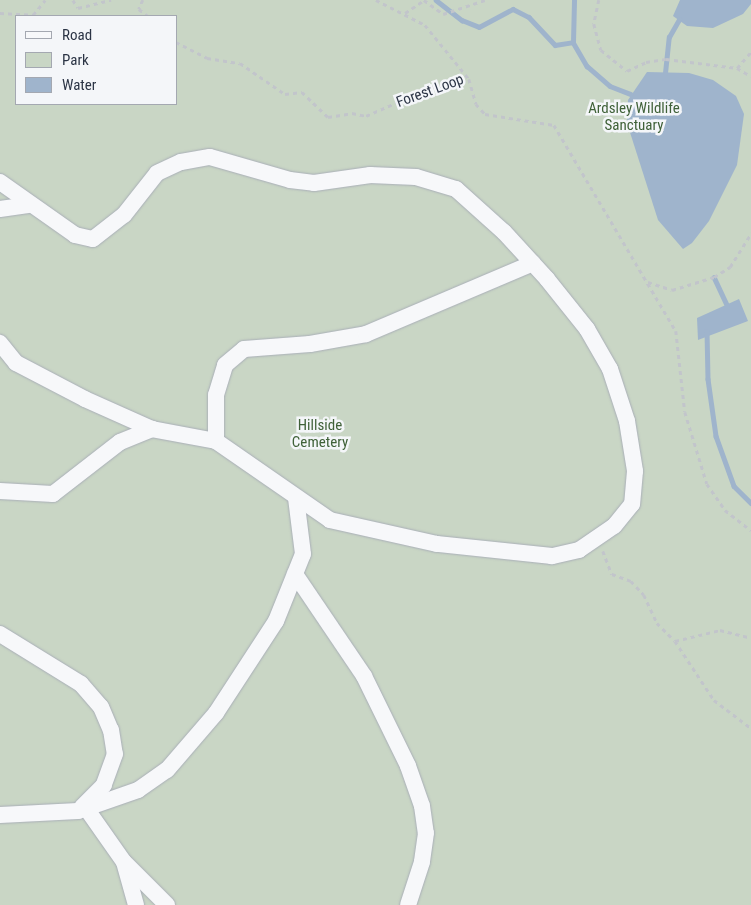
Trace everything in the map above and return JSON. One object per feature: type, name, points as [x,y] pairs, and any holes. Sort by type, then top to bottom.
[{"type":"lane","points":[[0,182],[75,235],[93,238],[124,215],[157,173],[181,162],[210,157],[244,169],[314,183],[370,175],[416,177],[456,189],[533,263],[587,329],[610,369],[627,421],[635,471],[632,504],[614,526],[579,550],[552,556],[437,544],[330,520],[216,441],[152,429],[16,363],[0,343]]},
{"type":"lane","points":[[0,209],[30,205]]},
{"type":"lane","points":[[216,441],[216,395],[226,365],[244,349],[310,344],[366,334],[533,263]]},
{"type":"lane","points":[[0,491],[53,494],[120,442],[152,429]]},
{"type":"lane","points":[[0,815],[82,809],[138,790],[167,770],[216,713],[276,621],[303,554],[296,498]]},
{"type":"lane","points":[[295,574],[364,676],[408,766],[422,806],[426,833],[422,862],[408,905]]},
{"type":"lane","points":[[0,634],[80,684],[100,707],[112,730],[115,754],[104,785],[82,809]]},
{"type":"lane","points":[[82,809],[124,862],[167,905]]},
{"type":"lane","points":[[124,862],[136,905]]},
{"type":"path","points":[[0,13],[33,15],[45,0]]},
{"type":"path","points":[[73,0],[78,8],[111,0]]},
{"type":"path","points":[[143,0],[139,9],[147,15]]},
{"type":"path","name":"Forest Loop","points":[[178,43],[207,58],[223,57],[240,63],[285,94],[302,92],[328,117],[352,113],[366,116],[432,87],[447,88],[470,79],[425,25],[405,13],[376,0]]},
{"type":"path","points":[[405,13],[424,0],[443,14],[484,0]]},
{"type":"path","points":[[599,0],[594,24],[601,50],[626,71],[646,62],[666,59],[737,68],[751,76]]},
{"type":"path","points":[[737,68],[751,52]]},
{"type":"path","points":[[470,79],[476,104],[485,114],[554,125],[676,331],[685,412],[708,484],[725,510],[751,530]]},
{"type":"path","points":[[647,281],[672,290],[714,277],[730,267],[751,233]]},
{"type":"path","points":[[597,538],[612,574],[631,581],[644,595],[657,623],[674,641],[714,700],[751,728]]},
{"type":"path","points":[[674,641],[720,630],[751,638]]},
{"type":"green space","name":"Hillside Cemetery","points":[[0,0],[751,0],[751,905],[0,905]]},
{"type":"water","points":[[680,0],[751,0],[751,4],[743,14],[713,28],[687,26],[673,16]]},
{"type":"water","points":[[647,72],[689,73],[713,80],[736,96],[744,114],[737,165],[709,221],[692,243],[683,249],[658,220],[627,123],[628,100]]},
{"type":"water","points":[[739,299],[748,321],[698,340],[697,318]]},
{"type":"waterway","points":[[436,0],[462,20],[479,27],[513,9],[529,17],[555,45],[573,42],[587,66],[610,86],[631,94]]},
{"type":"waterway","points":[[573,42],[574,0]]},
{"type":"waterway","points":[[665,73],[669,37],[679,20]]},
{"type":"waterway","points":[[714,277],[727,305]]},
{"type":"waterway","points":[[707,331],[708,379],[716,436],[734,486],[751,503]]},
{"type":"park label","name":"Ardsley Wildlife Sanctuary","points":[[634,116]]}]
